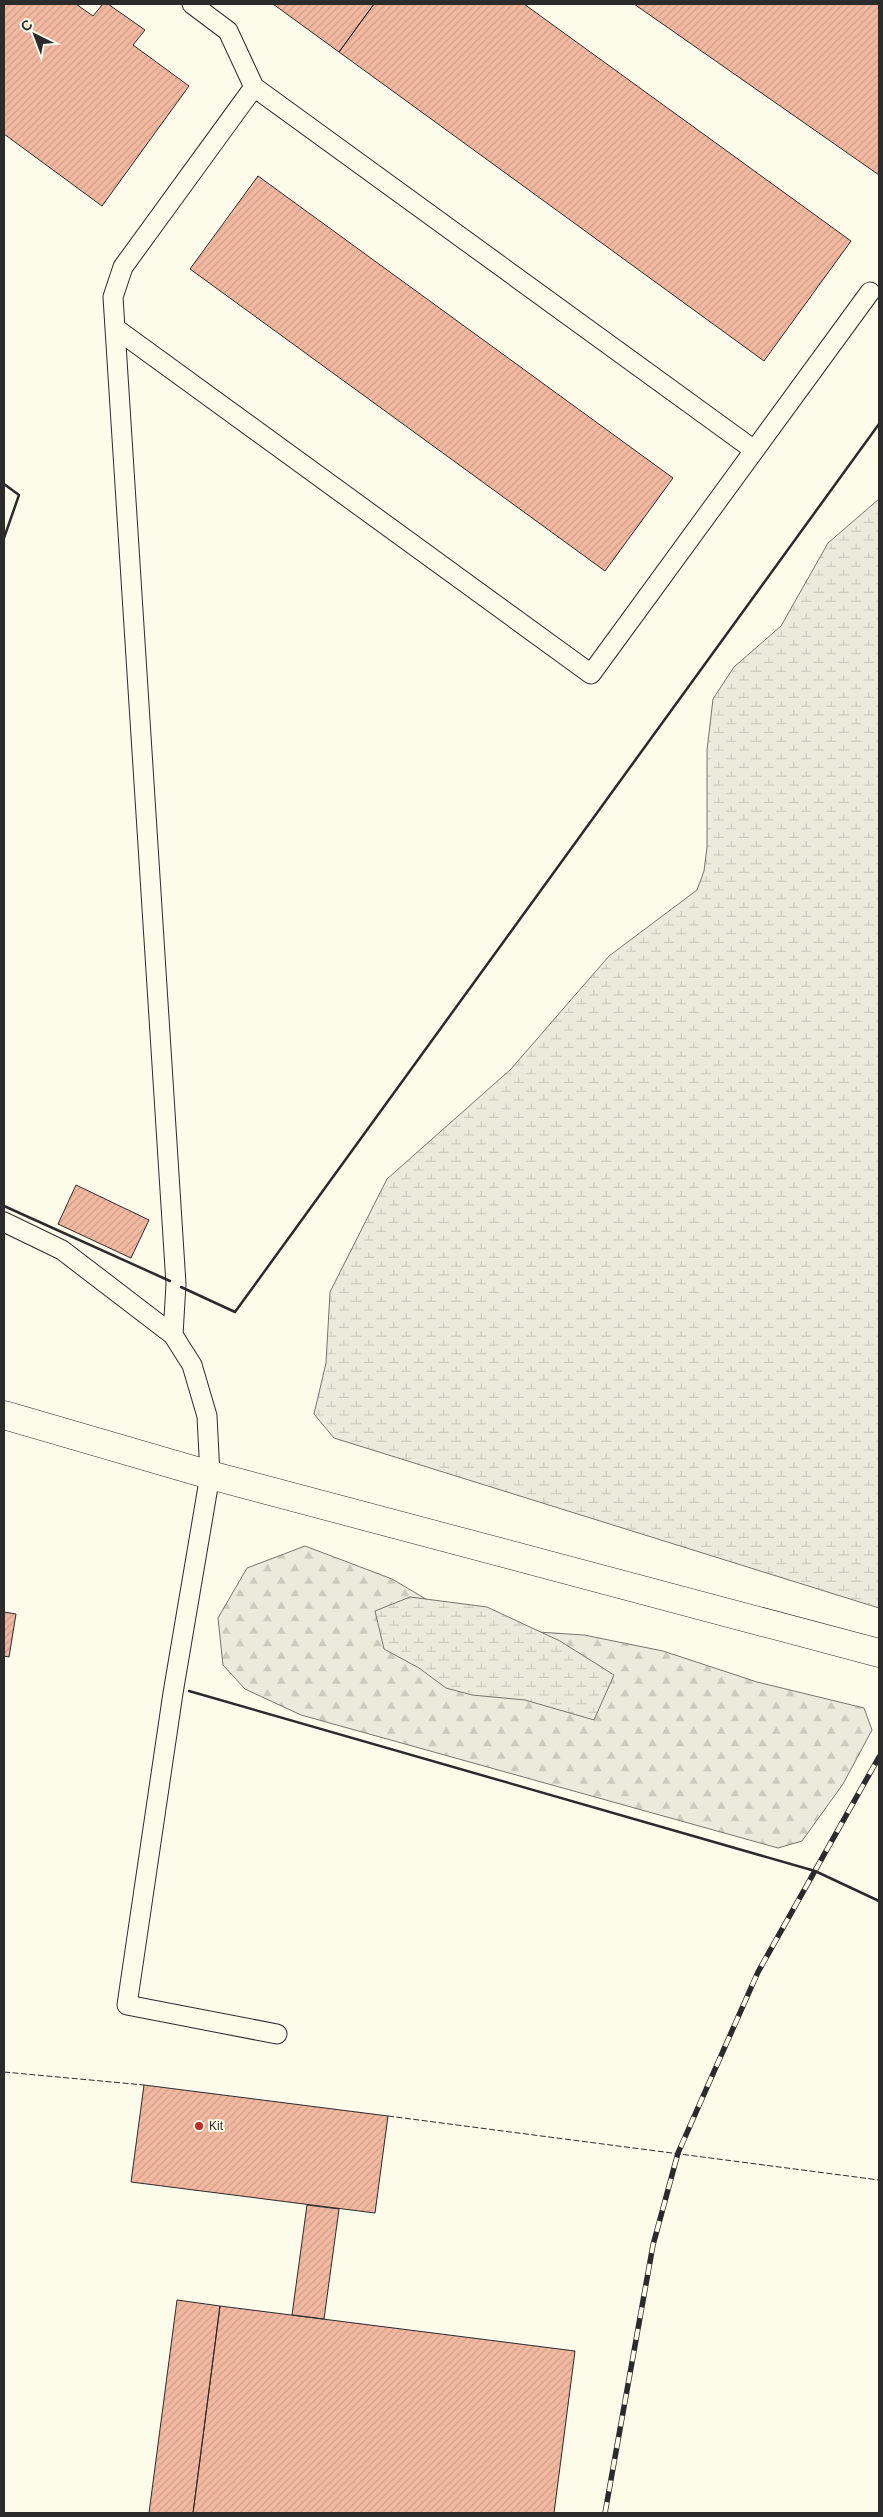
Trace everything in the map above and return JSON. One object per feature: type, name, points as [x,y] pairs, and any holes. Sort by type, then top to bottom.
[{"type":"street","points":[[4,1415],[210,1475],[879,1653]]},
{"type":"lane","points":[[192,4],[228,30],[254,87],[754,450]]},
{"type":"lane","points":[[173,1335],[176,1284],[113,297],[123,267],[254,87]]},
{"type":"lane","points":[[115,328],[591,674],[870,292]]},
{"type":"lane","points":[[4,1222],[62,1250],[173,1335],[192,1365],[207,1416],[210,1475],[173,1693],[128,2005],[277,2034]]},
{"type":"green space","points":[[879,499],[879,1608],[334,1438],[314,1414],[326,1363],[330,1292],[387,1179],[511,1069],[609,956],[697,890],[704,871],[707,847],[707,750],[713,699],[734,667],[781,626],[828,543]]},
{"type":"green space","points":[[305,1546],[392,1579],[475,1628],[584,1635],[663,1651],[757,1682],[864,1708],[872,1730],[843,1784],[802,1841],[778,1848],[301,1715],[245,1689],[223,1665],[218,1618],[247,1568]]},
{"type":"green space","points":[[410,1597],[487,1607],[560,1641],[614,1675],[594,1720],[525,1700],[472,1695],[446,1688],[419,1668],[384,1649],[375,1611]]},
{"type":"building","points":[[4,4],[76,4],[93,16],[103,4],[108,4],[145,30],[133,45],[189,86],[102,206],[4,134]]},
{"type":"building","points":[[273,4],[374,4],[339,52]]},
{"type":"building","points":[[374,4],[524,4],[851,241],[764,361],[339,52]]},
{"type":"building","points":[[634,4],[879,4],[879,175]]},
{"type":"building","points":[[258,176],[673,478],[605,571],[190,269]]},
{"type":"building","points":[[76,1185],[149,1220],[131,1258],[58,1224]]},
{"type":"building","points":[[4,1612],[16,1614],[9,1657],[4,1656]]},
{"type":"building","points":[[144,2085],[388,2116],[375,2213],[131,2182]]},
{"type":"building","points":[[307,2205],[339,2209],[324,2319],[292,2315]]},
{"type":"building","points":[[177,2300],[220,2306],[193,2513],[149,2513]]},
{"type":"building","points":[[220,2306],[575,2351],[554,2513],[193,2513]]},
{"type":"railway","points":[[605,2513],[653,2245],[678,2153],[758,1972],[879,1757]]},
{"type":"fence","points":[[4,2072],[144,2085]]},
{"type":"fence","points":[[388,2116],[879,2180]]},
{"type":"wall","points":[[181,1287],[235,1312],[879,424]]},
{"type":"wall","points":[[4,484],[19,495],[4,538]]},
{"type":"wall","points":[[4,1206],[170,1281]]},
{"type":"wall","points":[[189,1691],[815,1871],[879,1901]]},
{"type":"place","name":"Kit","points":[[199,2126]]}]
